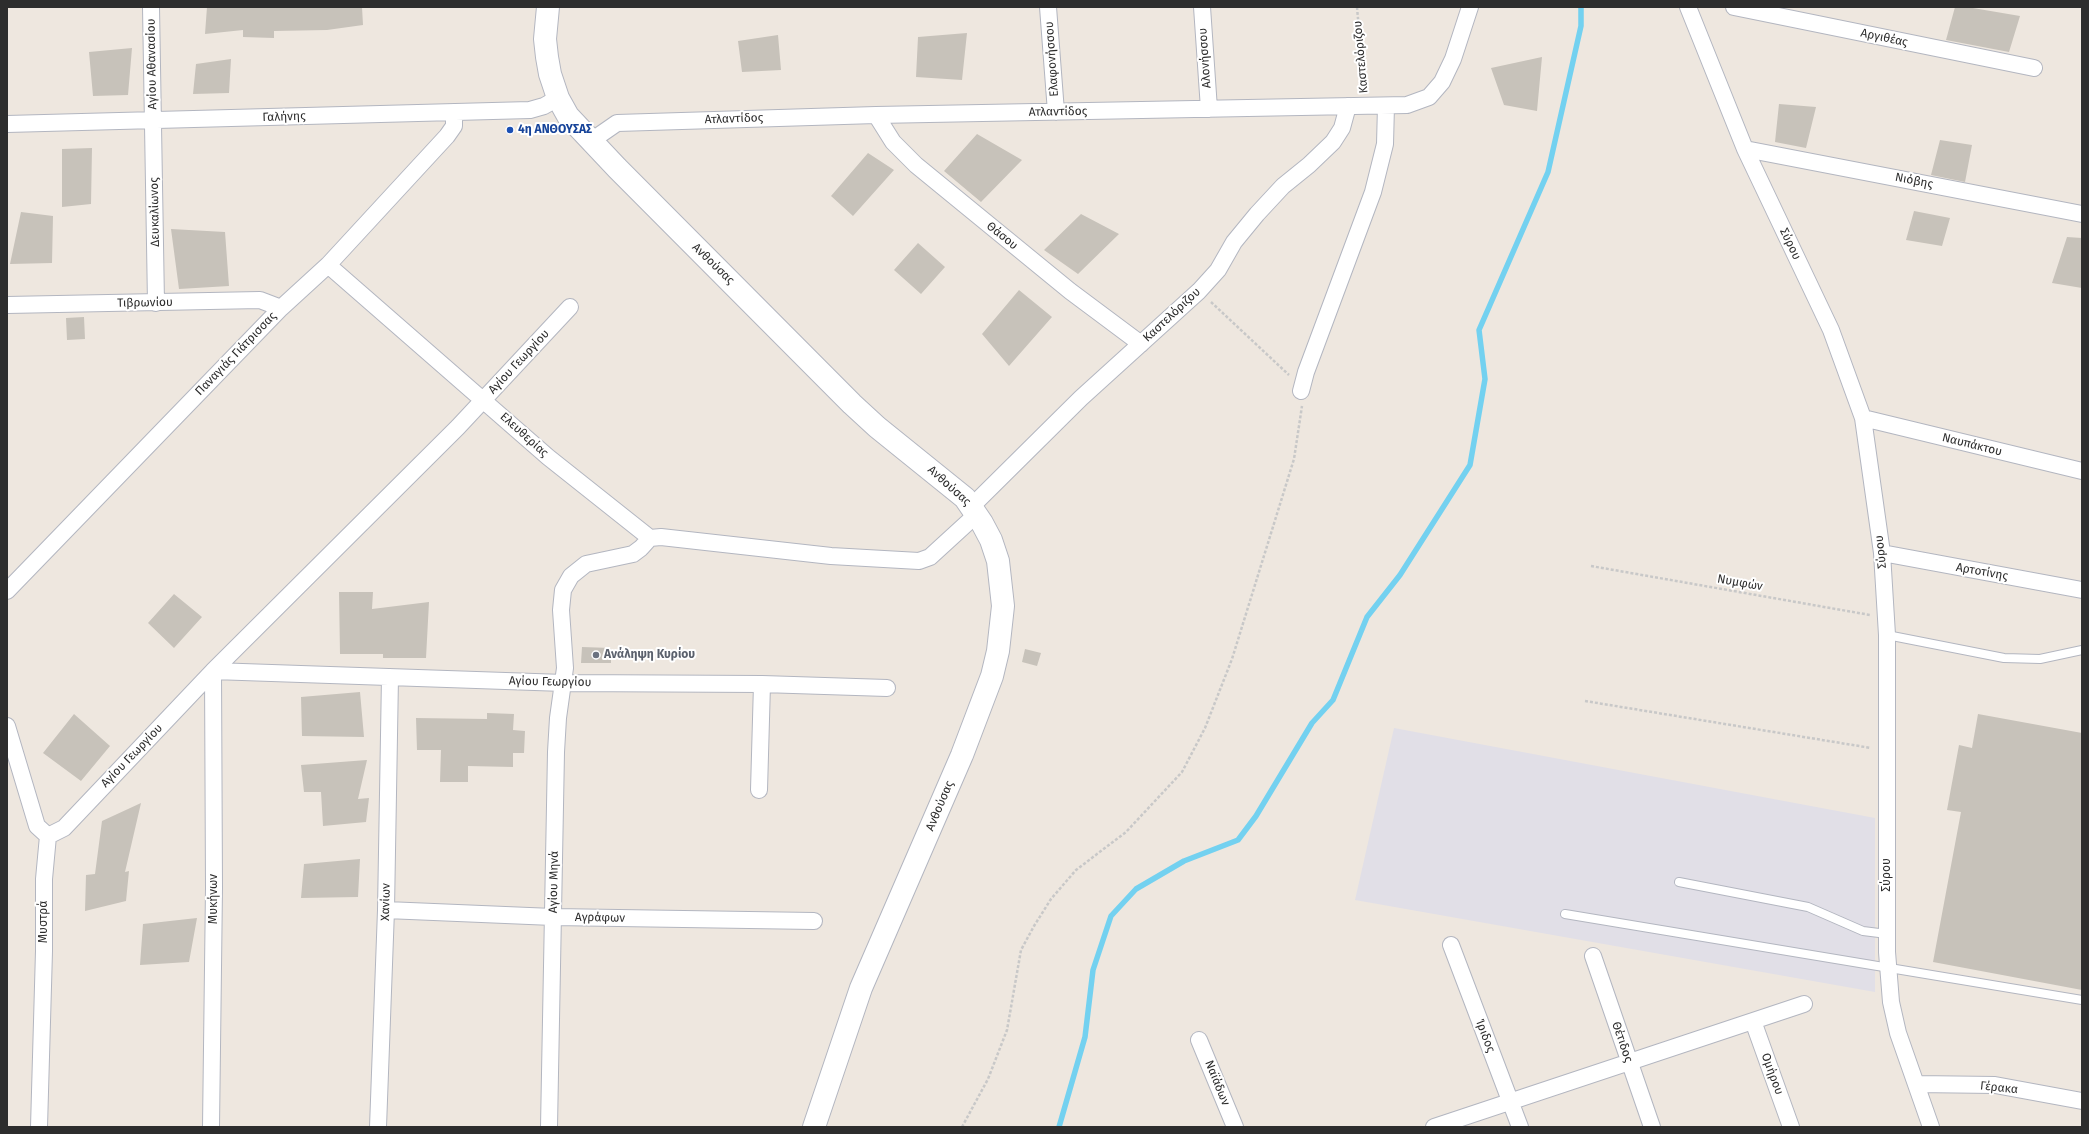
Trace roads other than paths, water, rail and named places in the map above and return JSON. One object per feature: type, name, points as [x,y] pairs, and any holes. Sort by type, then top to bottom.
[{"type":"street","name":"Αγίου Αθανασίου","points":[[151,7],[154,120]]},
{"type":"street","name":"Ανθούσας","points":[[548,7],[545,39],[546,57],[558,98],[568,116],[858,410],[955,489],[974,510],[991,540],[998,561],[1002,585],[1003,606],[1001,629],[992,676],[962,755],[861,988],[814,1127]]},
{"type":"street","name":"Ελαφονήσσου","points":[[1048,7],[1056,112]]},
{"type":"street","name":"Αλονήσσου","points":[[1202,7],[1209,109]]},
{"type":"street","name":"Ατλαντίδος","points":[[591,141],[605,129],[616,123],[876,115],[1407,105],[1429,97],[1442,82],[1453,58],[1470,7]]},
{"type":"street","name":"Σύρου","points":[[1688,7],[1745,149],[1832,330],[1863,418],[1882,554],[1887,635],[1887,934],[1891,1002],[1898,1033],[1931,1127]]},
{"type":"street","name":"Αργιθέας","points":[[1734,7],[2034,68]]},
{"type":"street","name":"Γαλήνης","points":[[7,124],[530,110],[544,106],[558,98]]},
{"type":"street","name":"Καστελόριζου","points":[[650,538],[668,538],[831,556],[919,561],[930,557],[1081,398],[1199,290],[1218,270],[1234,242],[1262,209],[1283,186],[1309,165],[1333,142],[1342,128],[1348,106]]},
{"type":"street","points":[[1301,391],[1306,372],[1373,192],[1385,144],[1386,106]]},
{"type":"street","name":"Παναγιάς Γιάτρισσας","points":[[7,591],[281,308],[328,265],[446,136],[454,126],[454,112]]},
{"type":"street","name":"Θάσου","points":[[876,115],[893,142],[916,165],[1070,291],[1141,344]]},
{"type":"street","name":"Δευκαλίωνος","points":[[154,120],[156,303]]},
{"type":"street","name":"Νιόβης","points":[[1745,149],[2082,214]]},
{"type":"street","name":"Ελευθερίας","points":[[328,265],[558,465],[650,538]]},
{"type":"street","name":"Τιβρωνίου","points":[[7,305],[260,300],[281,308]]},
{"type":"street","name":"Αγίου Γεωργίου","points":[[48,836],[64,828],[214,671],[308,578],[483,399],[570,307]]},
{"type":"street","name":"Ναυπάκτου","points":[[1863,418],[2082,471]]},
{"type":"street","name":"Αγίου Μηνά","points":[[550,1127],[557,729],[564,683],[561,610],[562,596],[574,574],[583,566],[592,562],[632,554],[641,548],[650,538]]},
{"type":"street","name":"Αρτοτίνης","points":[[1882,554],[2082,590]]},
{"type":"street","name":"Αγίου Γεωργίου","points":[[214,671],[564,683],[762,684],[887,688]]},
{"type":"street","name":"Μυκήνων","points":[[211,1127],[214,888],[214,671]]},
{"type":"street","name":"Χανίων","points":[[378,1127],[386,910],[390,677]]},
{"type":"street","points":[[759,790],[762,684]]},
{"type":"street","points":[[7,726],[36,826],[48,836]]},
{"type":"street","name":"Μυστρά","points":[[39,1127],[44,951],[44,879],[48,836]]},
{"type":"street","name":"Αγράφων","points":[[386,910],[553,917],[814,921]]},
{"type":"street","name":"Ίριδος","points":[[1451,945],[1520,1127]]},
{"type":"street","name":"Θέτιδος","points":[[1593,956],[1652,1127]]},
{"type":"street","points":[[1434,1127],[1804,1004]]},
{"type":"street","name":"Ομήρου","points":[[1753,1022],[1791,1127]]},
{"type":"street","name":"Ναϊάδων","points":[[1199,1040],[1235,1127]]},
{"type":"street","name":"Γέρακα","points":[[1916,1084],[1996,1085],[2082,1101]]},
{"type":"lane","points":[[1887,635],[2004,658],[2040,659],[2082,650]]},
{"type":"lane","points":[[1679,882],[1808,907],[1863,931],[1887,934]]},
{"type":"lane","points":[[1565,914],[1888,966],[2082,1000]]},
{"type":"waterway","points":[[1059,1127],[1085,1037],[1093,970],[1111,916],[1136,889],[1184,861],[1238,840],[1256,816],[1312,723],[1333,700],[1367,617],[1400,575],[1470,465],[1485,379],[1479,330],[1548,172],[1581,26],[1581,7]]},
{"type":"place","name":"4η ΑΝΘΟΥΣΑΣ","points":[[510,130]]},
{"type":"place","name":"Ανάληψη Κυρίου","points":[[596,655]]}]
